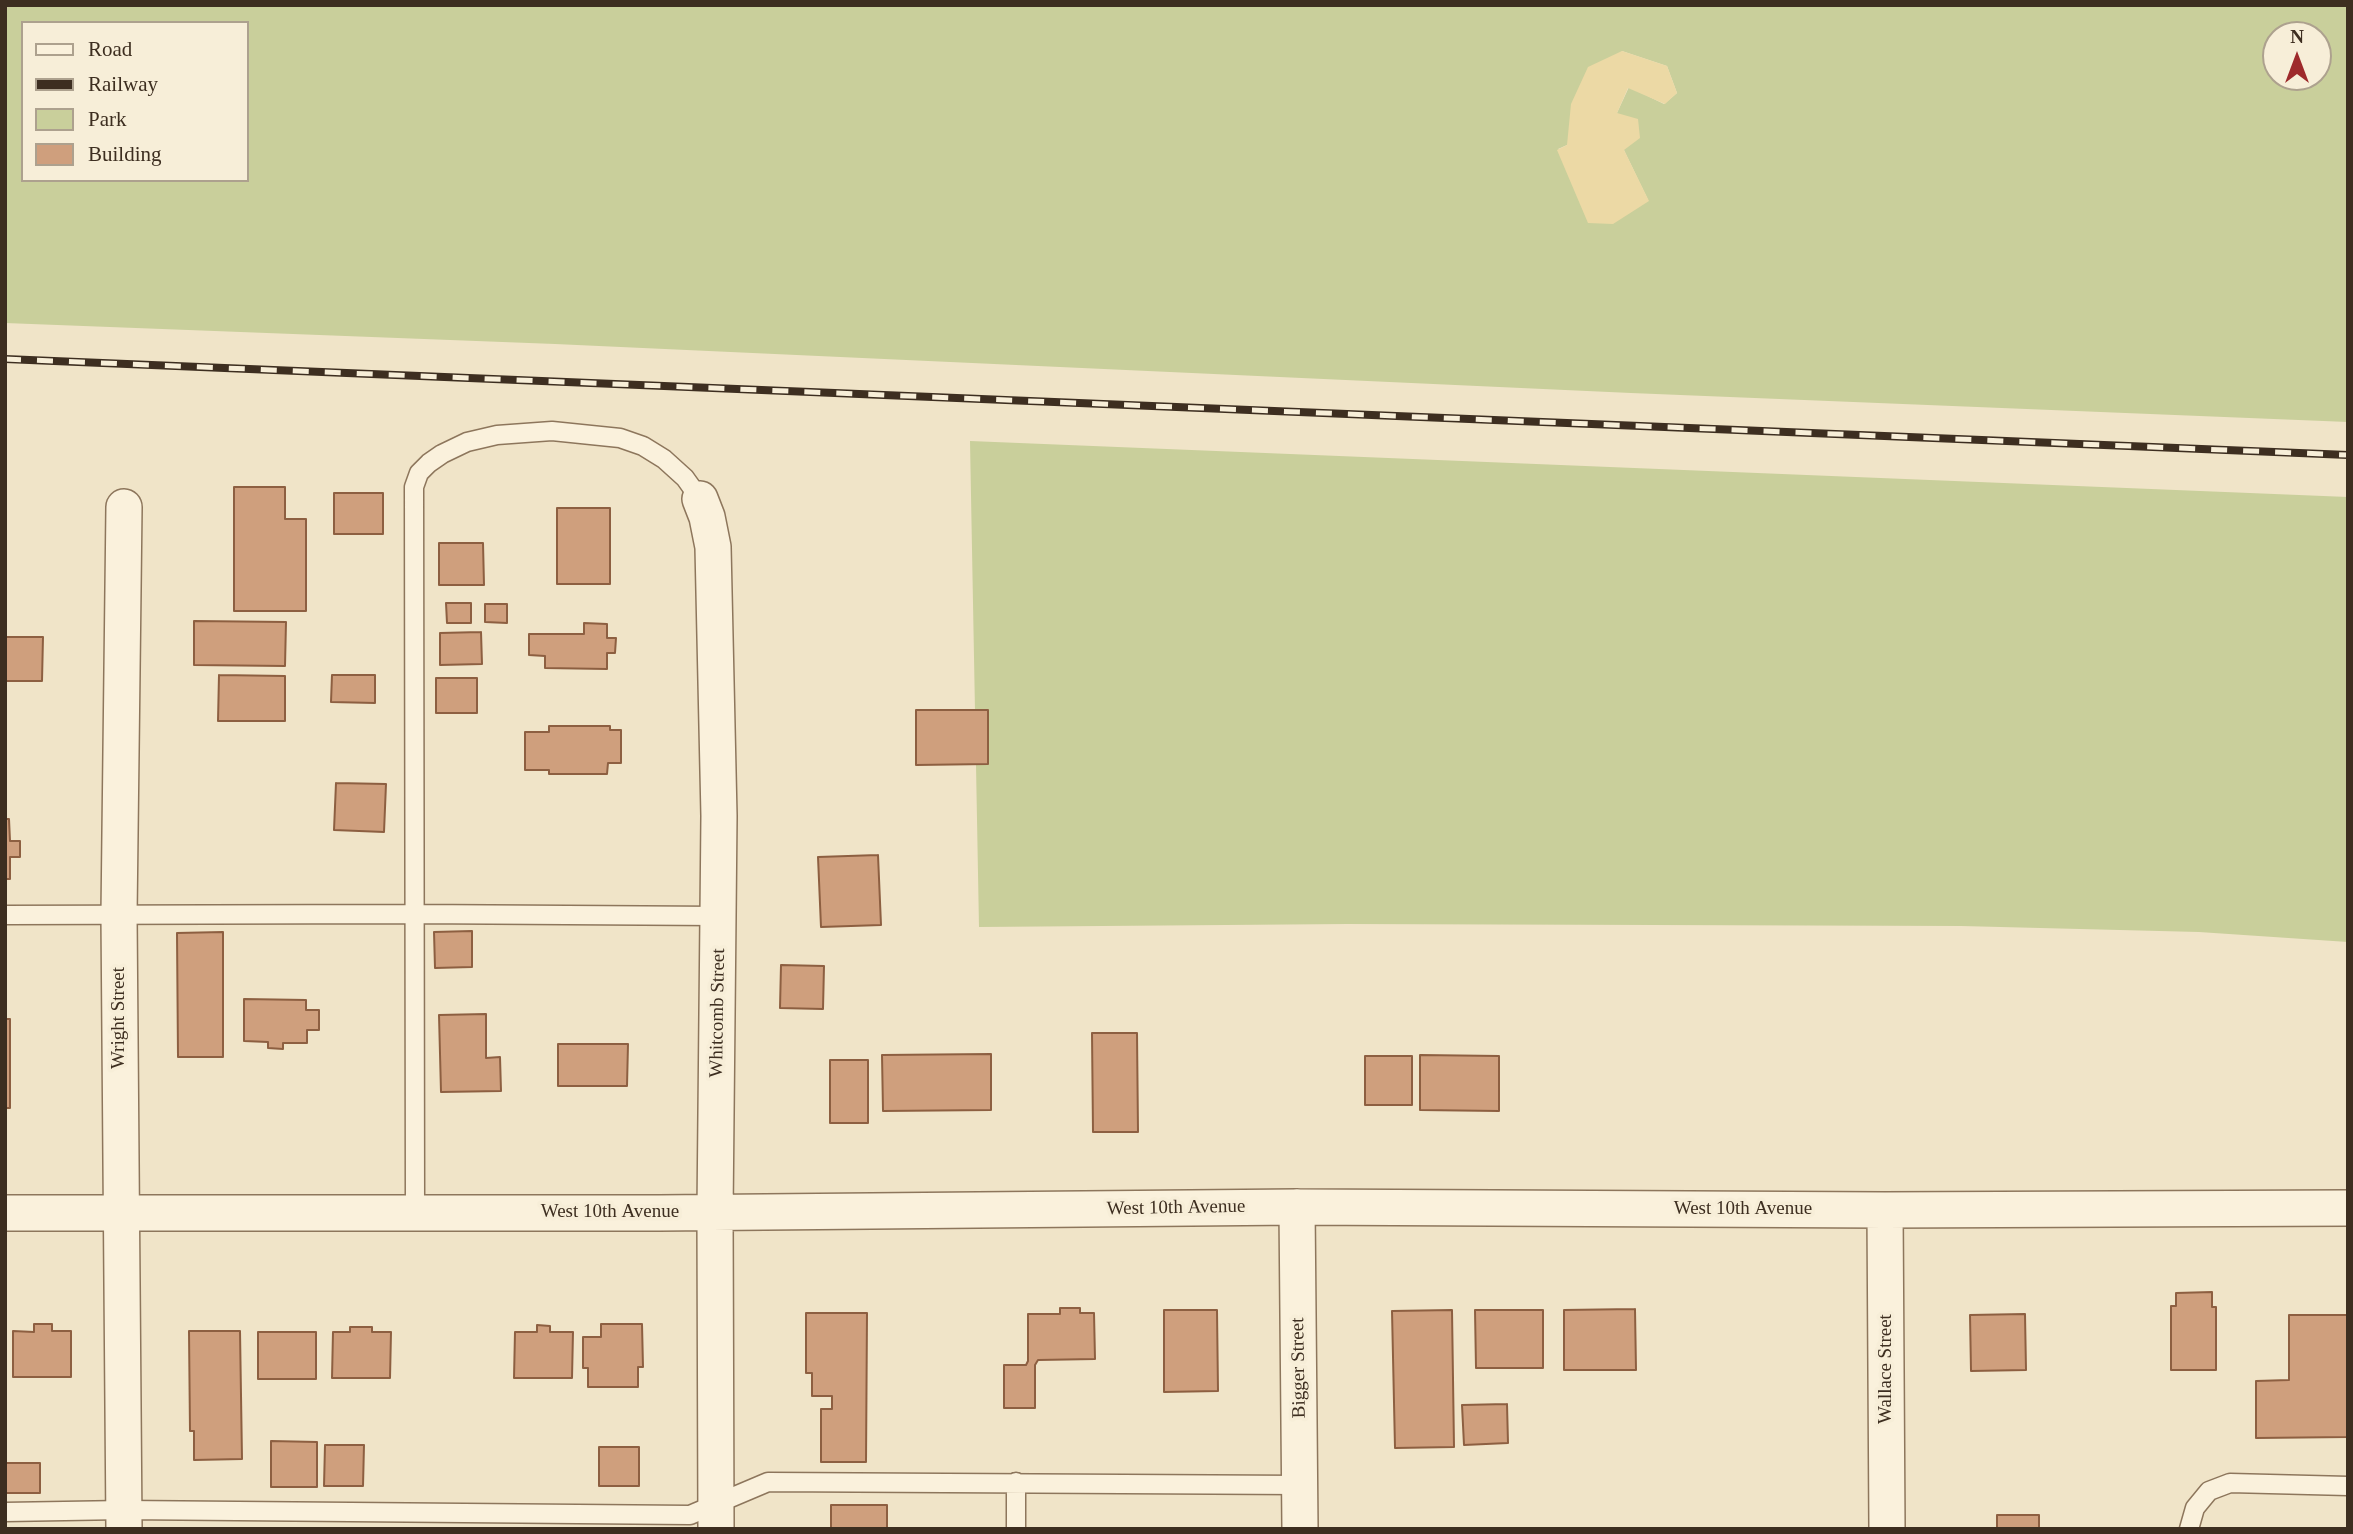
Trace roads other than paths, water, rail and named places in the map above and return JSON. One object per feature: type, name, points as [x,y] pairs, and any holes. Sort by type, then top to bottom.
[{"type":"street","name":"Whitcomb Street","points":[[700,499],[713,547],[719,802],[715,1212],[716,1516]]},
{"type":"street","name":"Wright Street","points":[[124,507],[118,915],[124,1519]]},
{"type":"street","name":"West 10th Avenue","points":[[5,1213],[715,1212],[1297,1207],[2348,1209]]},
{"type":"street","name":"Bigger Street","points":[[1297,1207],[1300,1529]]},
{"type":"street","name":"Wallace Street","points":[[1885,1210],[1887,1529]]},
{"type":"lane","points":[[415,1213],[412,502],[419,473],[442,454],[467,442],[534,431],[587,433],[620,438],[643,446],[664,459],[685,478],[700,499]]},
{"type":"lane","points":[[5,915],[719,916]]},
{"type":"lane","points":[[5,1512],[124,1519],[416,1521],[716,1516],[768,1482],[1300,1485]]},
{"type":"lane","points":[[1016,1482],[1016,1529]]},
{"type":"lane","points":[[2189,1529],[2195,1508],[2209,1491],[2230,1483],[2348,1486]]},
{"type":"railway","points":[[5,359],[2348,455]]}]
